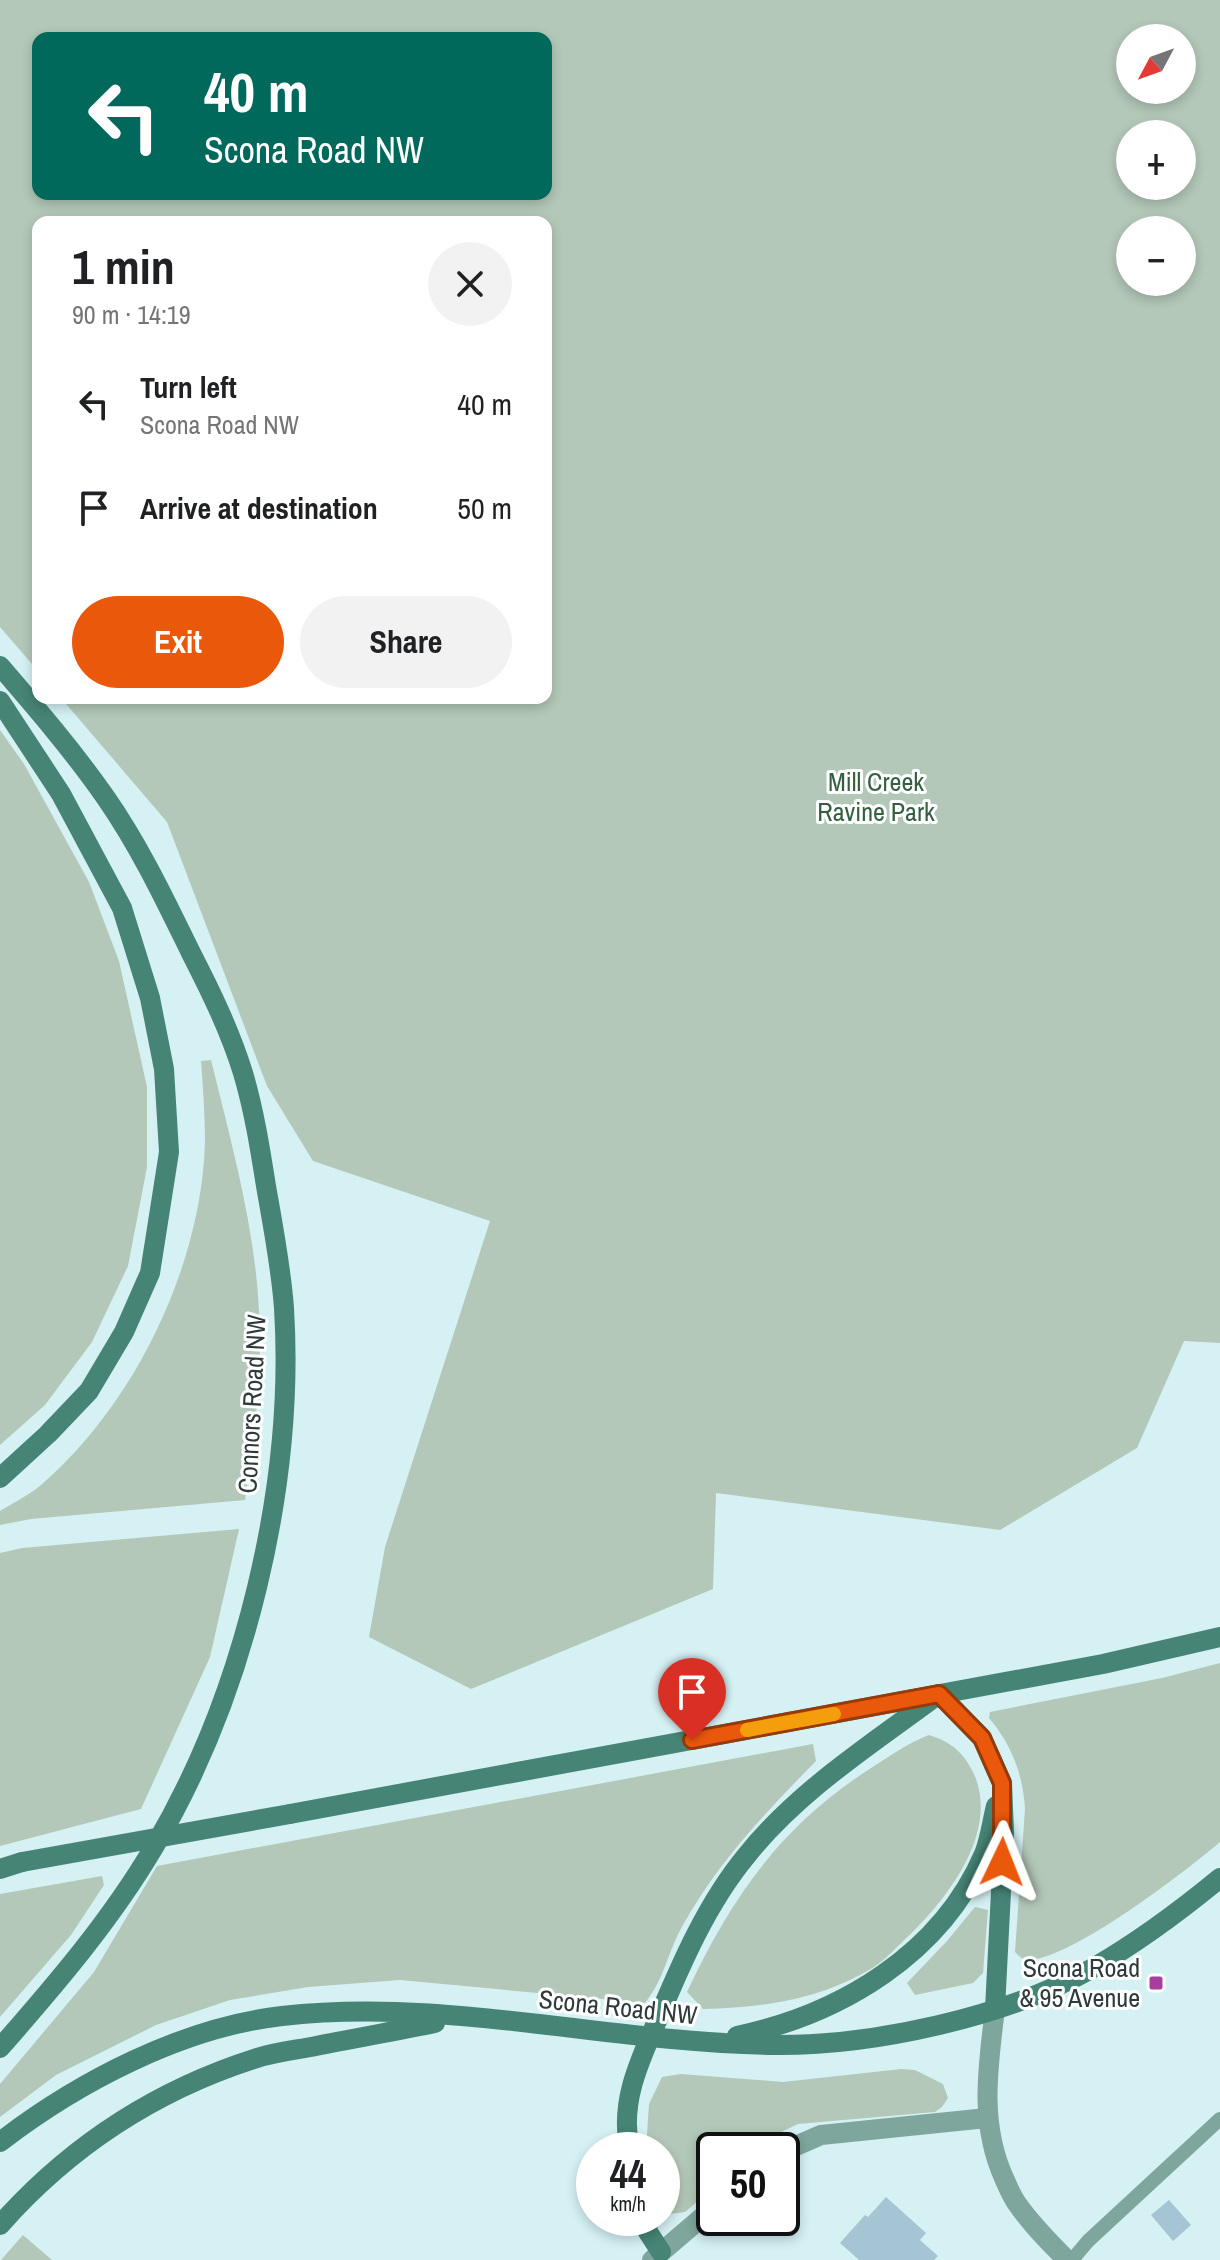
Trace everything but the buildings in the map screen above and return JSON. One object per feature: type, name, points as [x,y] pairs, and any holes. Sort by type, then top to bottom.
[{"type":"main road","name":"Connors Road NW","points":[[0,666],[32,704]]},
{"type":"main road","points":[[0,701],[61,794],[122,908],[150,998],[164,1069],[169,1152],[150,1273],[124,1332],[89,1391],[0,1478]]},
{"type":"main road","name":"Connors Road NW","points":[[0,2048],[67,1971],[112,1913],[155,1846],[199,1762],[252,1614],[272,1507],[284,1392],[284,1308],[267,1190],[243,1073],[217,1005],[151,870],[107,799],[32,704]]},
{"type":"main road","points":[[0,1869],[22,1862],[1103,1664],[1220,1637]]},
{"type":"main road","points":[[939,1694],[982,1738],[1002,1783],[1004,1833],[995,2009]]},
{"type":"main road","points":[[628,2132],[628,2097],[650,2037],[710,1909],[746,1856],[814,1787],[939,1694]]},
{"type":"main road","points":[[709,2042],[756,2032],[834,2004],[904,1961],[929,1936],[969,1883],[985,1851],[1002,1783]]},
{"type":"main road","name":"Scona Road NW","points":[[0,2142],[32,2117],[112,2071],[180,2042],[279,2016],[374,2012],[465,2017],[650,2037],[775,2045],[883,2036],[995,2009],[1090,1969],[1144,1937],[1220,1878]]},
{"type":"main road","points":[[0,2225],[51,2171],[79,2148],[125,2118],[202,2079],[259,2057],[465,2017]]},
{"type":"main road","points":[[649,2236],[656,2256]]},
{"type":"street","points":[[995,2009],[986,2093],[987,2118],[996,2161],[1016,2203],[1070,2260]]},
{"type":"street","points":[[800,2144],[821,2135],[987,2118]]},
{"type":"street","points":[[656,2256],[696,2222]]},
{"type":"lane","points":[[1070,2260],[1220,2119]]},
{"type":"green space","name":"Mill Creek Ravine Park","points":[[0,0],[1220,0],[1220,1343],[1184,1341],[1137,1448],[1000,1530],[716,1493],[713,1589],[471,1689],[369,1637],[385,1547],[490,1221],[313,1161],[267,1086],[167,822],[66,704],[552,704],[552,216],[32,216],[32,664],[0,627]]},
{"type":"green space","points":[[0,730],[24,764],[89,882],[119,961],[147,1087],[147,1167],[128,1266],[92,1342],[45,1405],[0,1445]]},
{"type":"green space","points":[[211,1060],[241,1184],[257,1279],[259,1383],[245,1500],[31,1519],[0,1525],[0,1511],[41,1485],[75,1452],[106,1415],[157,1329],[177,1283],[201,1188],[205,1141],[201,1061]]},
{"type":"green space","points":[[239,1529],[210,1657],[141,1809],[0,1846],[0,1553],[22,1548]]},
{"type":"green space","points":[[1220,1663],[1220,1842],[1156,1892],[1100,1929],[1049,1955],[1025,1960],[1015,1952],[1024,1796],[1015,1761],[989,1718],[990,1712],[1162,1678]]},
{"type":"green space","points":[[929,1735],[952,1746],[964,1757],[976,1779],[981,1802],[979,1826],[972,1849],[960,1872],[930,1913],[880,1963],[833,1987],[770,2004],[703,2009],[687,1992],[722,1925],[762,1866],[785,1839],[839,1790],[899,1750]]},
{"type":"green space","points":[[813,1744],[816,1761],[761,1819],[712,1880],[683,1925],[657,1985],[645,2003],[400,1980],[308,1987],[230,2000],[156,2025],[56,2075],[0,2117],[0,2084],[94,1972],[157,1866]]},
{"type":"green space","points":[[102,1876],[104,1885],[71,1935],[0,2017],[0,1894]]},
{"type":"green space","points":[[975,1907],[988,1910],[983,1973],[973,1983],[915,1995],[907,1983]]},
{"type":"green space","points":[[915,2070],[943,2084],[948,2098],[935,2112],[798,2124],[781,2132],[696,2132],[696,2203],[680,2213],[680,2132],[647,2132],[649,2104],[662,2077],[681,2074],[783,2082]]},
{"type":"green space","points":[[23,2235],[52,2260],[1,2260]]},
{"type":"slow traffic","points":[[747,1730],[834,1714]]},
{"type":"place","name":"Scona Road & 95 Avenue","points":[[1156,1983]]},
{"type":"route","points":[[692,1740],[939,1694],[982,1738],[1002,1783],[1002,1862]]}]
